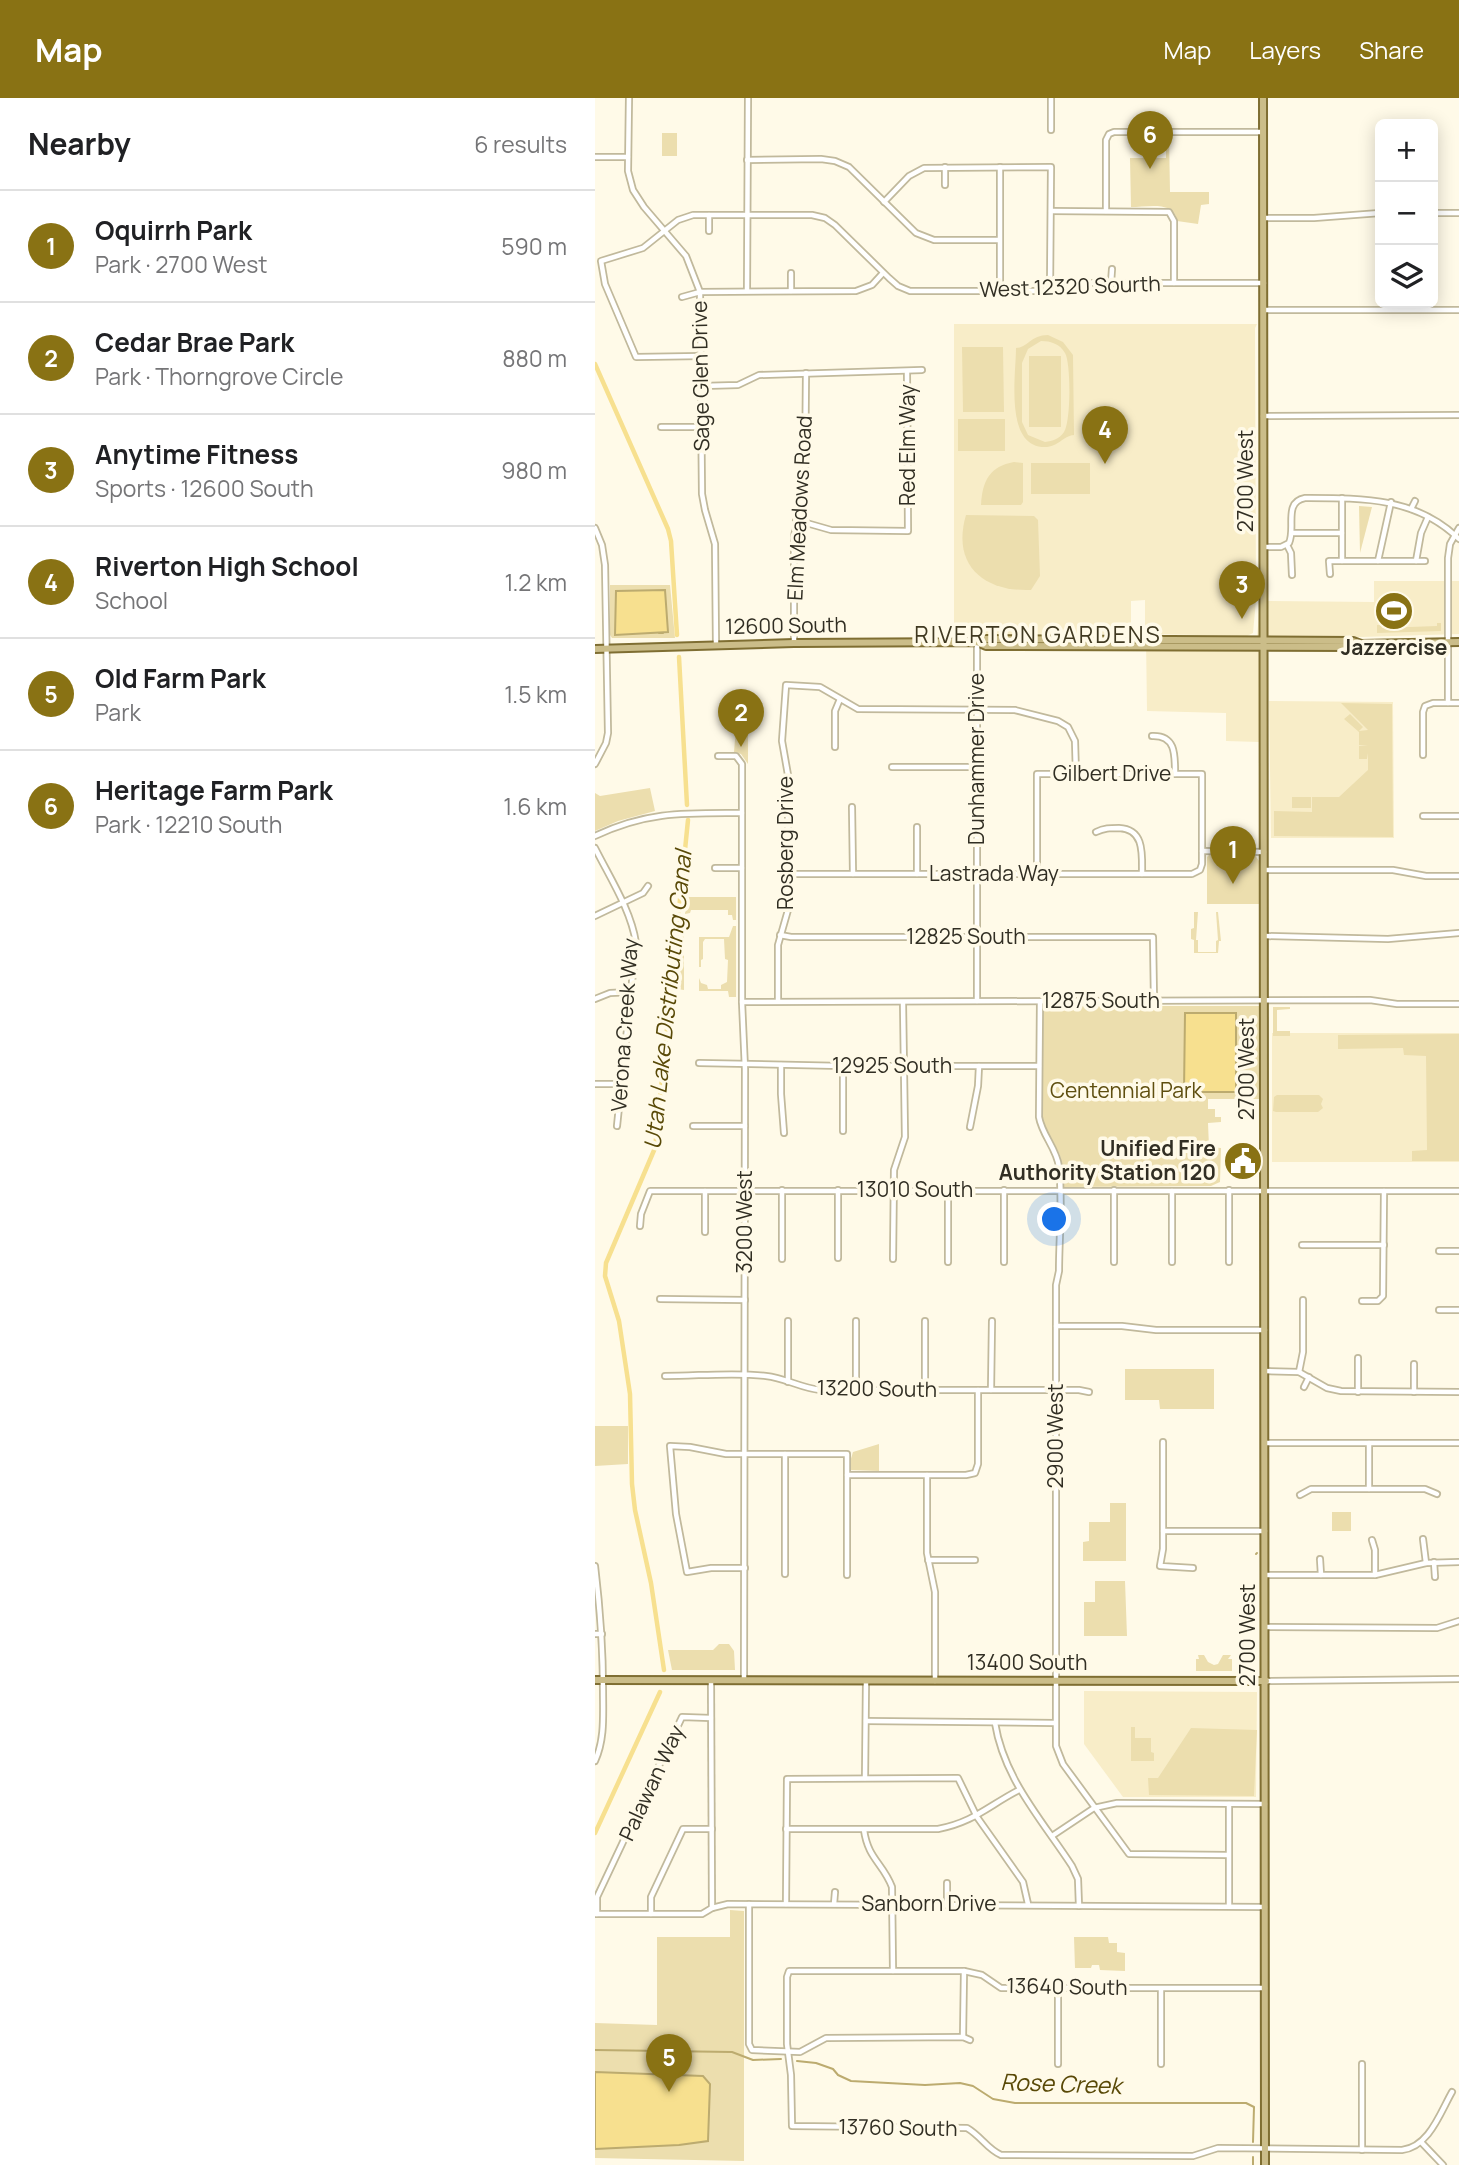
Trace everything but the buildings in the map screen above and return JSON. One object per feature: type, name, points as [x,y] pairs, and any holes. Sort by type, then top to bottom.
[{"type":"main road","name":"2700 West","points":[[1263,98],[1265,2165]]},
{"type":"main road","name":"12600 South","points":[[595,649],[794,643],[977,642],[985,639],[1141,639],[1264,645]]},
{"type":"main road","points":[[1096,646],[1101,642],[1137,643],[1141,639]]},
{"type":"main road","name":"12600 South","points":[[977,642],[986,646],[1459,642]]},
{"type":"main road","name":"13400 South","points":[[595,1680],[1266,1681]]},
{"type":"street","name":"Sage Glen Drive","points":[[629,98],[629,176],[635,194],[686,256],[701,292],[702,494],[715,544],[716,645]]},
{"type":"street","points":[[747,291],[748,98]]},
{"type":"street","points":[[1051,98],[1051,130]]},
{"type":"street","points":[[1106,211],[1106,140],[1109,134],[1263,132]]},
{"type":"street","points":[[595,157],[628,157]]},
{"type":"street","points":[[747,160],[821,159],[851,164],[916,233],[934,240],[999,240]]},
{"type":"street","points":[[945,167],[945,185]]},
{"type":"street","points":[[1000,167],[1000,291]]},
{"type":"street","points":[[884,202],[916,171],[924,168],[1051,167],[1050,291]]},
{"type":"street","points":[[1051,211],[1165,211],[1172,214],[1174,283]]},
{"type":"street","points":[[1263,218],[1314,218],[1375,213]]},
{"type":"street","points":[[1438,213],[1459,213]]},
{"type":"street","name":"West 12320 Sourth","points":[[702,355],[636,357],[605,284],[601,261],[643,248],[684,217],[748,214],[812,215],[825,218],[898,286],[910,291],[1050,291],[1085,283],[1263,283]]},
{"type":"street","points":[[709,215],[709,231]]},
{"type":"street","points":[[1111,284],[1112,270]]},
{"type":"street","points":[[682,297],[701,292],[856,291],[872,285],[883,273]]},
{"type":"street","points":[[791,274],[791,291]]},
{"type":"street","points":[[1264,310],[1459,310]]},
{"type":"street","points":[[702,386],[738,385],[756,375],[922,370]]},
{"type":"street","name":"Red Elm Way","points":[[796,520],[831,530],[908,531],[907,372]]},
{"type":"street","name":"Elm Meadows Road","points":[[794,643],[793,544],[805,478],[806,373]]},
{"type":"street","points":[[1263,415],[1459,415]]},
{"type":"street","points":[[660,427],[703,426]]},
{"type":"street","points":[[1263,547],[1287,545],[1292,533],[1292,508],[1297,500],[1305,498],[1391,502],[1428,517],[1457,537]]},
{"type":"street","points":[[1342,498],[1342,561]]},
{"type":"street","points":[[1412,509],[1415,501]]},
{"type":"street","points":[[1378,561],[1391,502]]},
{"type":"street","points":[[1416,561],[1418,542],[1428,517]]},
{"type":"street","points":[[595,528],[602,545],[605,565],[608,733],[595,764]]},
{"type":"street","points":[[1448,703],[1448,558],[1459,528]]},
{"type":"street","points":[[1292,533],[1342,533]]},
{"type":"street","points":[[1287,545],[1291,553],[1291,575]]},
{"type":"street","points":[[1330,574],[1329,561],[1425,561]]},
{"type":"street","name":"Dunhammer Drive","points":[[977,642],[977,1001]]},
{"type":"street","points":[[836,684],[831,692],[853,707],[863,709],[1015,710],[1063,724],[1075,741],[1076,774]]},
{"type":"street","name":"Rosberg Drive","points":[[778,1001],[780,935],[788,910],[788,775],[782,741],[786,685],[814,686],[831,692]]},
{"type":"street","points":[[835,747],[836,707],[839,699]]},
{"type":"street","points":[[1423,755],[1423,712],[1427,705],[1459,703]]},
{"type":"street","points":[[1152,736],[1163,737],[1171,743],[1175,754],[1175,774]]},
{"type":"street","name":"3200 West","points":[[718,756],[736,756],[742,764],[742,1002],[745,1063],[744,1681]]},
{"type":"street","points":[[892,767],[977,767]]},
{"type":"street","name":"Gilbert Drive","points":[[1037,874],[1037,774],[1202,774],[1202,851]]},
{"type":"street","points":[[852,807],[853,874]]},
{"type":"street","points":[[595,836],[615,826],[658,814],[742,813]]},
{"type":"street","points":[[1423,816],[1459,816]]},
{"type":"street","points":[[917,827],[917,874]]},
{"type":"street","points":[[1096,832],[1107,828],[1121,828],[1136,834],[1141,844],[1142,874]]},
{"type":"street","name":"Verona Creek Way","points":[[595,848],[634,930],[636,943],[617,1125]]},
{"type":"street","points":[[1202,851],[1264,852]]},
{"type":"street","name":"Lastrada Way","points":[[788,874],[1192,874],[1200,870],[1202,851]]},
{"type":"street","points":[[715,868],[742,868]]},
{"type":"street","points":[[1264,870],[1393,870],[1426,876],[1459,876]]},
{"type":"street","points":[[595,916],[643,893],[648,886]]},
{"type":"street","points":[[1265,936],[1388,939],[1459,933]]},
{"type":"street","name":"12825 South","points":[[780,935],[1153,937],[1154,1001]]},
{"type":"street","points":[[595,999],[610,993],[631,992]]},
{"type":"street","name":"12875 South","points":[[742,1002],[1370,1000],[1397,1004],[1459,1004]]},
{"type":"street","name":"2900 West","points":[[1040,1002],[1041,1126],[1059,1165],[1059,1271],[1056,1284],[1056,1746],[1063,1764],[1129,1854],[1229,1854]]},
{"type":"street","points":[[893,1259],[894,1170],[905,1137],[903,1003]]},
{"type":"street","name":"12925 South","points":[[699,1063],[1039,1066]]},
{"type":"street","points":[[781,1065],[784,1133]]},
{"type":"street","points":[[842,1131],[843,1066]]},
{"type":"street","points":[[970,1127],[979,1066]]},
{"type":"street","points":[[595,1084],[621,1084]]},
{"type":"street","points":[[693,1126],[745,1126]]},
{"type":"street","points":[[782,1190],[782,1259]]},
{"type":"street","points":[[838,1190],[838,1258]]},
{"type":"street","points":[[1005,1190],[1005,1262]]},
{"type":"street","name":"13010 South","points":[[640,1226],[641,1214],[650,1191],[1459,1191]]},
{"type":"street","points":[[705,1191],[705,1232]]},
{"type":"street","points":[[948,1191],[949,1262]]},
{"type":"street","points":[[1114,1191],[1114,1262]]},
{"type":"street","points":[[1172,1191],[1172,1262]]},
{"type":"street","points":[[1229,1191],[1229,1262]]},
{"type":"street","points":[[1362,1301],[1378,1301],[1384,1293],[1384,1192]]},
{"type":"street","points":[[1302,1245],[1384,1245]]},
{"type":"street","points":[[1439,1251],[1459,1251]]},
{"type":"street","points":[[660,1299],[745,1300]]},
{"type":"street","points":[[1299,1373],[1303,1352],[1303,1300]]},
{"type":"street","points":[[1439,1310],[1459,1310]]},
{"type":"street","points":[[787,1382],[788,1321]]},
{"type":"street","points":[[856,1321],[856,1390]]},
{"type":"street","points":[[925,1321],[925,1390]]},
{"type":"street","points":[[992,1321],[992,1390]]},
{"type":"street","points":[[1056,1326],[1265,1330]]},
{"type":"street","points":[[1358,1358],[1358,1392]]},
{"type":"street","points":[[1413,1364],[1413,1392]]},
{"type":"street","points":[[1265,1371],[1299,1373],[1332,1389],[1358,1392],[1459,1392]]},
{"type":"street","name":"13200 South","points":[[665,1376],[769,1377],[813,1389],[1090,1392]]},
{"type":"street","points":[[1304,1387],[1309,1377]]},
{"type":"street","points":[[847,1475],[975,1473],[978,1464],[978,1390]]},
{"type":"street","points":[[1163,1442],[1163,1531],[1160,1566],[1193,1568]]},
{"type":"street","points":[[1266,1443],[1459,1443]]},
{"type":"street","points":[[1369,1443],[1369,1489]]},
{"type":"street","points":[[745,1568],[711,1568],[687,1572],[675,1514],[670,1446],[690,1447],[719,1454],[847,1454],[847,1575]]},
{"type":"street","points":[[785,1454],[785,1574]]},
{"type":"street","points":[[927,1475],[928,1560],[935,1592],[936,1681]]},
{"type":"street","points":[[1300,1495],[1311,1489],[1425,1489],[1437,1494]]},
{"type":"street","points":[[1163,1531],[1266,1531]]},
{"type":"street","points":[[1372,1539],[1375,1575]]},
{"type":"street","points":[[1423,1539],[1426,1563]]},
{"type":"street","points":[[1320,1559],[1321,1575]]},
{"type":"street","points":[[928,1560],[975,1560]]},
{"type":"street","points":[[1434,1562],[1435,1577]]},
{"type":"street","points":[[1266,1575],[1375,1575],[1426,1563],[1459,1562]]},
{"type":"street","points":[[595,1566],[603,1633],[604,1716],[603,1736],[595,1761]]},
{"type":"street","points":[[1266,1627],[1437,1628],[1459,1621]]},
{"type":"street","points":[[595,1633],[603,1633]]},
{"type":"street","name":"13400 South","points":[[1266,1681],[1459,1679]]},
{"type":"street","points":[[711,1681],[712,1908]]},
{"type":"street","points":[[865,1778],[866,1681]]},
{"type":"street","points":[[595,1716],[604,1716]]},
{"type":"street","name":"Palawan Way","points":[[596,1914],[597,1897],[681,1717],[711,1718]]},
{"type":"street","points":[[866,1721],[1055,1724]]},
{"type":"street","points":[[995,1723],[1003,1758],[1019,1790],[1072,1866],[1078,1879],[1079,1906]]},
{"type":"street","points":[[786,1904],[786,1779],[958,1778],[977,1817],[1023,1882],[1028,1904]]},
{"type":"street","points":[[786,1829],[938,1829],[977,1817],[1019,1790]]},
{"type":"street","points":[[1052,1836],[1094,1808],[1117,1803],[1265,1804]]},
{"type":"street","points":[[1229,1804],[1229,1906]]},
{"type":"street","points":[[651,1914],[651,1897],[683,1829],[712,1829]]},
{"type":"street","points":[[864,1830],[866,1845],[872,1857],[888,1876],[893,1887],[893,1970]]},
{"type":"street","points":[[947,1883],[947,1904]]},
{"type":"street","points":[[834,1904],[835,1892]]},
{"type":"street","name":"Sanborn Drive","points":[[596,1914],[702,1914],[728,1904],[1266,1907]]},
{"type":"street","points":[[749,1904],[749,2044],[753,2050],[788,2052],[807,2049],[826,2038],[963,2037],[971,2040]]},
{"type":"street","name":"13640 South","points":[[788,2052],[789,1971],[964,1971],[982,1975],[1001,1988],[1265,1988]]},
{"type":"street","points":[[963,2037],[964,1971]]},
{"type":"street","points":[[1058,1988],[1058,2064]]},
{"type":"street","points":[[1161,1989],[1161,2064]]},
{"type":"street","name":"13760 South","points":[[788,2052],[792,2126],[967,2128],[979,2136],[990,2150],[1001,2155],[1193,2156],[1218,2148],[1407,2149],[1422,2143]]},
{"type":"street","points":[[1361,2064],[1362,2150]]},
{"type":"street","points":[[1443,2165],[1422,2143],[1453,2092]]},
{"type":"shaded area","points":[[954,324],[1257,324],[1256,600],[1253,633],[1247,636],[1149,634],[1145,629],[1145,600],[1131,601],[1131,634],[954,634]]},
{"type":"shaded area","points":[[1374,581],[1459,581],[1459,634],[1260,640],[1259,742],[1226,741],[1226,713],[1147,711],[1146,638],[1257,637],[1260,601],[1374,602]]},
{"type":"shaded area","points":[[665,590],[668,632],[615,635],[616,591]]},
{"type":"shaded area","points":[[1269,701],[1393,702],[1394,838],[1271,838]]},
{"type":"shaded area","points":[[1185,1013],[1236,1013],[1236,1092],[1184,1092]]},
{"type":"shaded area","points":[[1272,1033],[1459,1033],[1459,1162],[1272,1162]]},
{"type":"shaded area","points":[[1084,1691],[1257,1692],[1256,1797],[1123,1797],[1084,1744]]},
{"type":"shaded area","points":[[595,2072],[703,2076],[710,2084],[708,2141],[595,2149]]},
{"type":"green space","points":[[662,133],[677,133],[677,156],[662,156]]},
{"type":"green space","points":[[1166,136],[1169,136],[1170,192],[1209,192],[1209,204],[1201,205],[1198,224],[1177,221],[1175,214],[1165,207],[1131,207],[1130,158],[1166,158]]},
{"type":"green space","points":[[1048,335],[1063,342],[1073,355],[1074,435],[1045,447],[1032,444],[1023,435],[1018,423],[1014,391],[1016,348]],"holes":[[[1041,341],[1052,342],[1065,353],[1069,393],[1064,432],[1056,439],[1045,442],[1028,435],[1022,422],[1022,363],[1028,349]]]},
{"type":"green space","points":[[962,347],[1003,347],[1004,412],[963,412]]},
{"type":"green space","points":[[1029,356],[1061,356],[1061,427],[1029,427]]},
{"type":"green space","points":[[958,419],[1005,419],[1005,451],[958,451]]},
{"type":"green space","points":[[1014,462],[1023,463],[1021,505],[981,505],[983,489],[989,476],[999,467]]},
{"type":"green space","points":[[1031,463],[1090,463],[1090,494],[1031,494]]},
{"type":"green space","points":[[1359,506],[1372,507],[1360,553]]},
{"type":"green space","points":[[966,515],[1034,516],[1038,520],[1040,576],[1031,590],[999,586],[986,581],[976,572],[963,549]]},
{"type":"green space","points":[[610,585],[670,585],[675,638],[612,638]]},
{"type":"green space","points":[[1437,623],[1441,623],[1441,631],[1377,633],[1377,625],[1382,628],[1437,626]]},
{"type":"green space","points":[[1341,703],[1392,704],[1393,837],[1274,836],[1274,811],[1312,812],[1312,797],[1339,797],[1368,770],[1368,753],[1367,759],[1359,759],[1359,746],[1368,745],[1359,745],[1359,732],[1344,719],[1350,714],[1363,727],[1359,731],[1368,730]]},
{"type":"green space","points":[[736,728],[748,728],[748,764],[741,754],[734,752]]},
{"type":"green space","points":[[650,788],[655,811],[618,821],[595,831],[595,793],[600,796]]},
{"type":"green space","points":[[1292,797],[1311,797],[1311,808],[1292,808]]},
{"type":"green space","points":[[1209,855],[1255,855],[1259,861],[1259,904],[1207,904]]},
{"type":"green space","points":[[687,897],[736,897],[736,920],[733,920],[732,915],[728,915],[728,910],[691,910],[685,914]]},
{"type":"green space","points":[[1194,912],[1198,912],[1198,952],[1216,952],[1218,912],[1221,941],[1218,953],[1194,953],[1191,929],[1194,928]]},
{"type":"green space","points":[[684,921],[684,990],[677,989]]},
{"type":"green space","points":[[733,926],[736,926],[736,997],[729,997],[728,991],[699,991],[699,978],[708,989],[721,989],[721,985],[727,982],[728,960],[725,959],[724,939],[705,939],[703,959],[699,967],[699,937],[729,937]]},
{"type":"green space","name":"Centennial Park","points":[[1043,1006],[1260,1006],[1260,1099],[1208,1099],[1208,1109],[1215,1109],[1215,1117],[1221,1117],[1221,1122],[1208,1123],[1209,1147],[1221,1148],[1220,1182],[1211,1186],[1063,1187],[1060,1155],[1046,1131],[1043,1118]]},
{"type":"green space","points":[[1273,1007],[1290,1007],[1277,1010],[1277,1031],[1290,1031],[1290,1036],[1273,1036]]},
{"type":"green space","points":[[1459,1034],[1459,1161],[1412,1161],[1412,1151],[1427,1150],[1426,1056],[1404,1055],[1403,1048],[1338,1049],[1338,1035]]},
{"type":"green space","points":[[1319,1095],[1323,1099],[1323,1108],[1318,1112],[1276,1112],[1273,1111],[1274,1097]]},
{"type":"green space","points":[[1125,1369],[1214,1369],[1214,1409],[1160,1409],[1159,1400],[1125,1400]]},
{"type":"green space","points":[[595,1426],[628,1426],[628,1464],[595,1466]]},
{"type":"green space","points":[[879,1444],[879,1471],[851,1470],[853,1452]]},
{"type":"green space","points":[[1110,1503],[1126,1503],[1126,1561],[1083,1561],[1083,1542],[1089,1541],[1089,1522],[1110,1522]]},
{"type":"green space","points":[[1332,1512],[1351,1512],[1351,1531],[1332,1531]]},
{"type":"green space","points":[[1095,1581],[1125,1581],[1127,1636],[1084,1636],[1084,1602],[1095,1602]]},
{"type":"green space","points":[[719,1644],[729,1644],[734,1651],[735,1670],[672,1670],[668,1650],[713,1650]]},
{"type":"green space","points":[[1198,1655],[1204,1655],[1208,1662],[1214,1665],[1218,1664],[1223,1655],[1231,1655],[1228,1659],[1232,1659],[1232,1671],[1196,1671]]},
{"type":"green space","points":[[1131,1727],[1135,1727],[1135,1738],[1151,1738],[1154,1761],[1131,1761]]},
{"type":"green space","points":[[1191,1728],[1257,1730],[1254,1796],[1149,1795],[1148,1778],[1158,1778]]},
{"type":"green space","points":[[730,1910],[744,1911],[744,2161],[595,2158],[595,2023],[657,2025],[657,1937],[730,1937]]},
{"type":"green space","points":[[1074,1937],[1108,1937],[1109,1943],[1117,1943],[1117,1952],[1125,1953],[1125,1971],[1100,1970],[1099,1965],[1075,1968]]},
{"type":"waterway","name":"Utah Lake Distributing Canal","points":[[595,364],[668,529],[677,635]]},
{"type":"waterway","name":"Utah Lake Distributing Canal","points":[[679,657],[687,805]]},
{"type":"waterway","name":"Utah Lake Distributing Canal","points":[[664,1670],[651,1583],[635,1510],[630,1394],[619,1321],[605,1276],[606,1263],[655,1148],[688,820]]},
{"type":"waterway","name":"Utah Lake Distributing Canal","points":[[595,1833],[660,1692]]},
{"type":"waterway","name":"Rose Creek","points":[[595,2050],[732,2052],[753,2060],[781,2059]]},
{"type":"waterway","name":"Rose Creek","points":[[797,2061],[816,2063],[833,2069],[838,2075],[851,2081],[925,2085],[960,2083],[973,2086],[993,2099],[1015,2103],[1246,2103],[1254,2107],[1253,2142]]},
{"type":"waterway","name":"Rose Creek","points":[[1253,2157],[1253,2165]]},
{"type":"place","name":"Heritage Farm Park","points":[[1150,169]]},
{"type":"place","name":"Riverton High School","points":[[1105,464]]},
{"type":"place","name":"Jazzercise","points":[[1394,611]]},
{"type":"place","name":"Anytime Fitness","points":[[1242,619]]},
{"type":"place","name":"Cedar Brae Park","points":[[741,747]]},
{"type":"place","name":"Oquirrh Park","points":[[1233,884]]},
{"type":"place","name":"Unified Fire Authority Station 120","points":[[1243,1161]]},
{"type":"place","name":"Old Farm Park","points":[[669,2092]]},
{"type":"district","name":"RIVERTON GARDENS","points":[[1038,635]]}]
